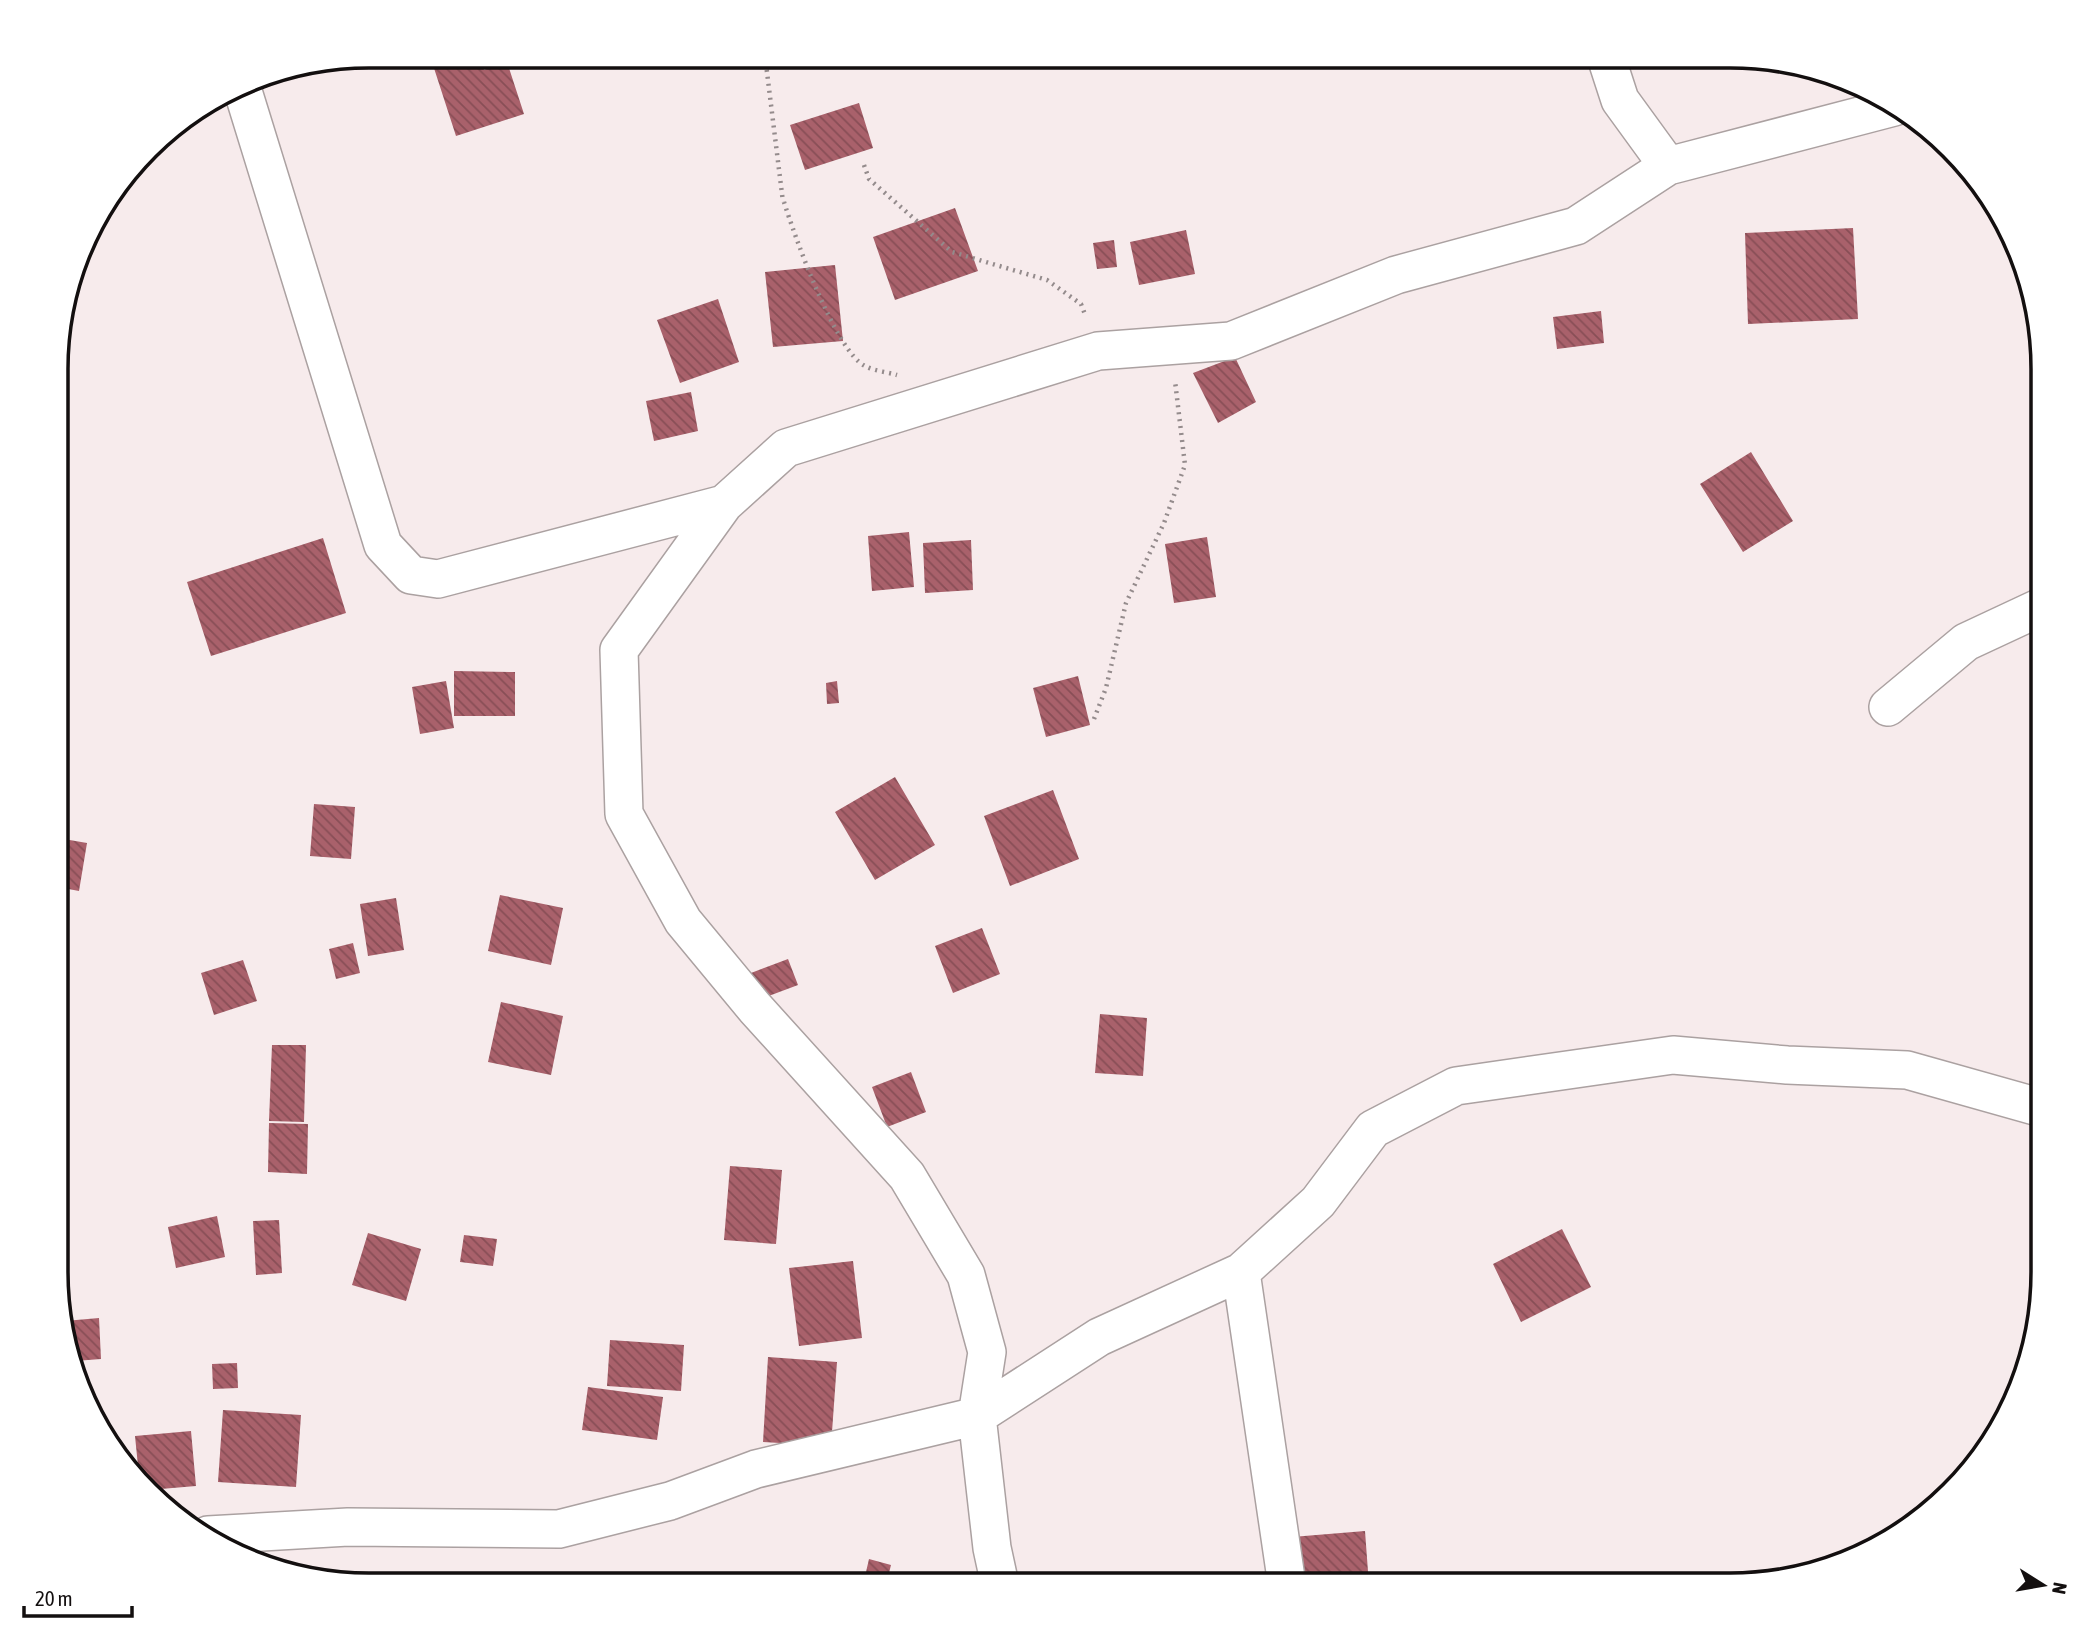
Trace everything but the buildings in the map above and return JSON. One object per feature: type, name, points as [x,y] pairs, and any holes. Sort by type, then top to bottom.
[{"type":"street","points":[[1610,68],[1620,100],[1668,166]]},
{"type":"street","points":[[244,95],[383,545],[411,575],[438,579],[724,504]]},
{"type":"street","points":[[997,1573],[992,1548],[977,1416],[987,1352],[966,1275],[906,1175],[755,1008],[683,921],[625,814],[619,650],[724,504],[786,448],[1098,351],[1231,341],[1396,275],[1576,226],[1668,166],[1882,110]]},
{"type":"street","points":[[1888,707],[1966,642],[2031,612]]},
{"type":"street","points":[[223,1534],[348,1527],[559,1529],[670,1501],[756,1469],[977,1416],[1099,1337],[1241,1272],[1318,1202],[1373,1129],[1456,1086],[1673,1055],[1787,1065],[1907,1070],[2031,1105]]},
{"type":"street","points":[[1241,1272],[1285,1573]]},
{"type":"path","points":[[767,68],[784,202],[813,284],[839,338],[863,365],[905,377],[926,405]]},
{"type":"path","points":[[863,164],[869,179],[952,252],[1047,280],[1081,304],[1098,351]]},
{"type":"path","points":[[1094,719],[1106,688],[1126,603],[1164,523],[1185,465],[1171,346]]}]
